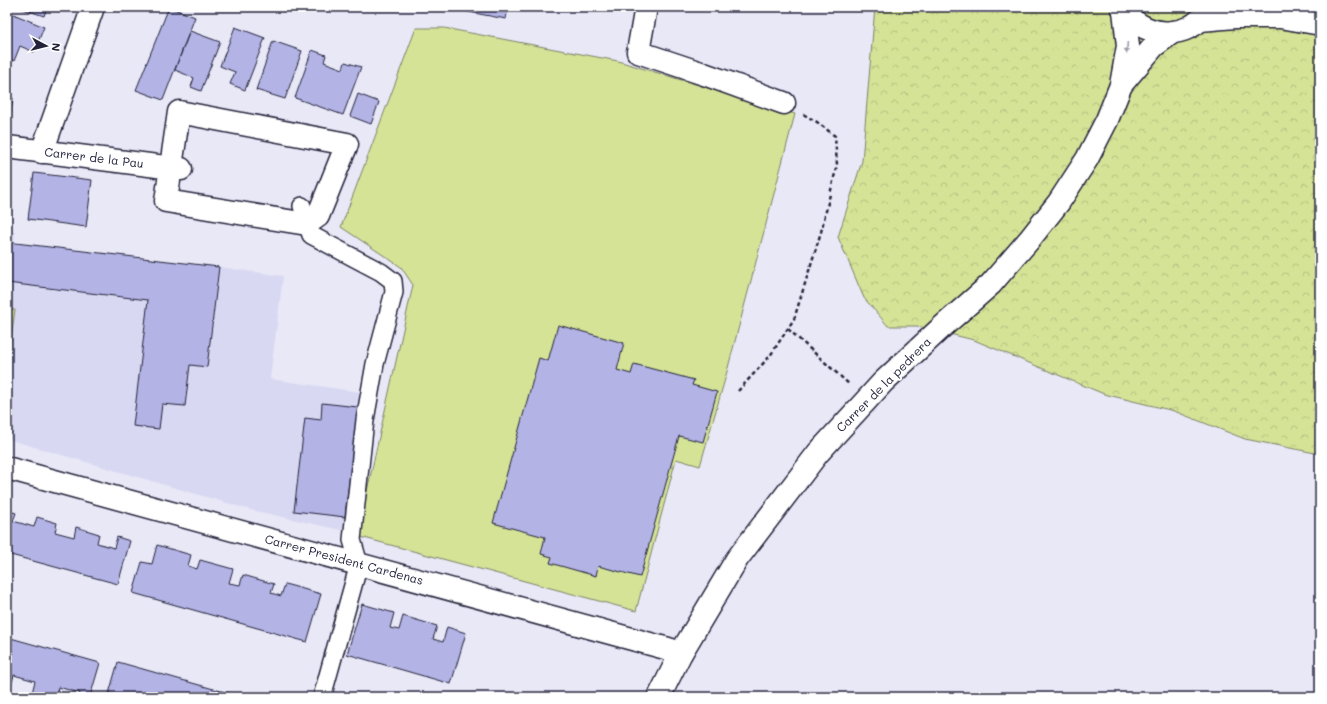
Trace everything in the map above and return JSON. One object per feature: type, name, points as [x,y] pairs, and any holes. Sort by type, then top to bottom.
[{"type":"street","points":[[42,152],[93,7]]},
{"type":"street","points":[[646,7],[638,52],[784,103]]},
{"type":"street","points":[[1296,7],[1317,25]]},
{"type":"street","points":[[1123,9],[1130,18],[1146,29],[1155,32],[1174,32],[1188,28],[1205,14],[1235,17],[1280,17],[1317,25]]},
{"type":"street","name":"Carrer de la pedrera","points":[[659,697],[680,653],[737,559],[818,454],[883,382],[991,284],[1059,202],[1087,159],[1107,120],[1121,85],[1128,46],[1123,9]]},
{"type":"street","name":"Carrer de la pedrera","points":[[1121,85],[1154,46],[1174,32]]},
{"type":"street","points":[[179,112],[347,144],[318,216],[304,215],[166,201],[179,112]]},
{"type":"street","name":"Carrer de la Pau","points":[[7,147],[182,169]]},
{"type":"street","points":[[304,215],[311,235],[381,272],[393,281],[394,292],[375,364],[364,428],[352,540],[359,564],[322,697]]},
{"type":"street","name":"Carrer President Cardenas","points":[[7,468],[680,653]]},
{"type":"path","points":[[738,391],[770,356],[794,319],[821,232],[837,165],[834,136],[817,122],[784,103]]},
{"type":"path","points":[[788,329],[866,400]]},
{"type":"shaded area","points":[[7,231],[15,232],[14,243],[283,276],[270,379],[367,393],[350,532],[251,510],[7,439]]},
{"type":"green space","points":[[875,7],[1320,7],[1320,454],[1245,439],[1174,411],[1104,394],[974,340],[917,326],[888,326],[864,298],[838,237],[862,161]]},
{"type":"green space","points":[[416,28],[444,28],[618,61],[795,114],[725,379],[700,466],[676,459],[636,611],[357,536],[413,285],[401,267],[341,227]]},
{"type":"green space","points":[[7,309],[15,310],[7,368]]},
{"type":"building","points":[[17,7],[47,7],[44,16]]},
{"type":"building","points":[[169,7],[195,17],[163,100],[136,90]]},
{"type":"building","points":[[459,7],[508,7],[506,19],[458,10]]},
{"type":"building","points":[[11,13],[44,27],[34,52],[20,46],[14,61],[7,58],[7,23]]},
{"type":"building","points":[[235,27],[265,38],[245,90],[230,84],[235,72],[220,66]]},
{"type":"building","points":[[190,31],[220,42],[201,91],[191,87],[194,78],[175,70]]},
{"type":"building","points":[[273,41],[302,51],[285,99],[256,90]]},
{"type":"building","points":[[312,50],[326,55],[324,62],[343,69],[345,62],[361,67],[343,115],[295,98]]},
{"type":"building","points":[[358,94],[379,102],[371,124],[350,116]]},
{"type":"building","points":[[7,97],[13,98],[10,118],[7,118]]},
{"type":"building","points":[[34,173],[92,180],[86,227],[28,219]]},
{"type":"building","points":[[7,242],[219,267],[207,367],[190,365],[185,406],[162,404],[159,429],[133,426],[148,300],[7,283]]},
{"type":"building","points":[[558,325],[624,343],[617,370],[631,374],[634,364],[694,380],[692,385],[717,392],[703,442],[679,436],[640,577],[598,566],[596,576],[550,563],[552,557],[541,554],[545,537],[493,523],[539,358],[548,361]]},
{"type":"building","points":[[322,403],[358,407],[345,517],[294,511],[305,418],[321,420]]},
{"type":"building","points":[[7,510],[16,513],[13,521],[34,527],[37,517],[57,523],[55,532],[74,537],[76,527],[99,534],[97,543],[114,548],[117,537],[130,541],[118,584],[7,554]]},
{"type":"building","points":[[157,545],[191,555],[188,566],[197,569],[200,560],[233,569],[229,583],[240,585],[243,575],[274,584],[271,593],[281,596],[285,584],[321,594],[307,642],[133,593],[142,562],[152,564]]},
{"type":"building","points":[[362,604],[394,613],[390,628],[399,630],[403,616],[437,626],[433,639],[443,642],[447,627],[466,633],[451,684],[347,654]]},
{"type":"building","points":[[7,637],[100,663],[90,697],[79,697],[80,693],[58,687],[56,697],[47,697],[32,693],[35,681],[14,675],[11,686],[7,685]]},
{"type":"building","points":[[118,662],[210,688],[244,697],[108,697]]}]
